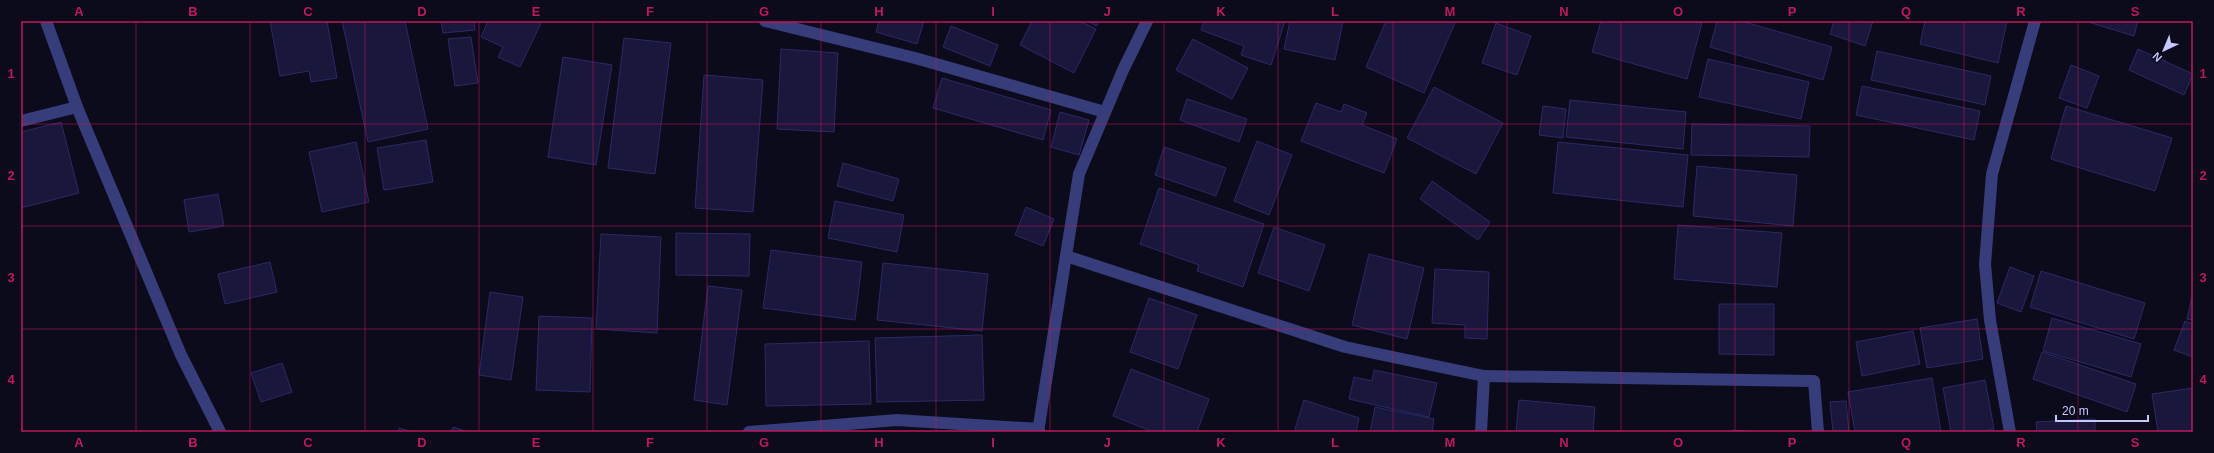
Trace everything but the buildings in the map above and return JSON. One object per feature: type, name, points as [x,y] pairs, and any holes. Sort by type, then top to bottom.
[{"type":"street","points":[[46,21],[77,107],[181,355],[220,432]]},
{"type":"street","points":[[764,21],[915,58],[1105,112]]},
{"type":"street","points":[[749,432],[897,420],[1038,430],[1079,174],[1105,112],[1147,21]]},
{"type":"street","points":[[2010,432],[1990,320],[1985,264],[1992,174],[2035,21]]},
{"type":"street","points":[[21,121],[77,107]]},
{"type":"street","points":[[1066,256],[1345,347],[1484,376],[1814,381],[1818,432]]},
{"type":"street","points":[[1481,432],[1484,376]]}]
